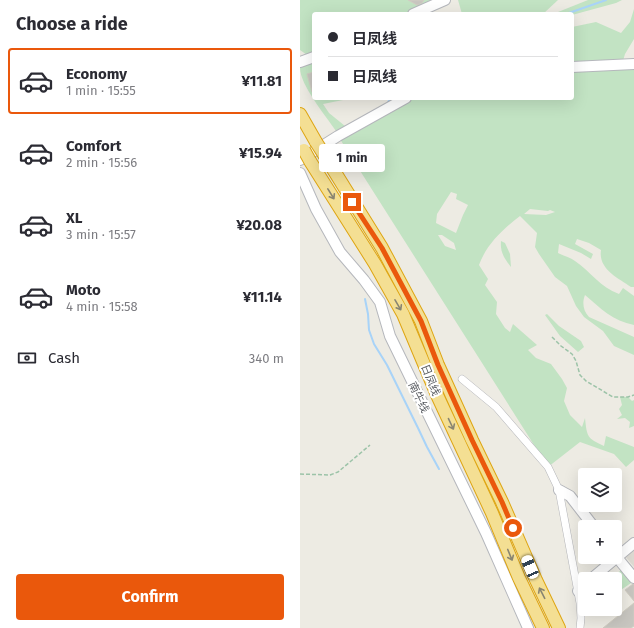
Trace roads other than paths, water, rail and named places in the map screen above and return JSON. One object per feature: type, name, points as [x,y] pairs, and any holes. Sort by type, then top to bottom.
[{"type":"highway","name":"日凤线","points":[[300,114],[382,248],[421,321],[438,365],[502,502],[536,580],[560,628]]},
{"type":"highway","name":"日凤线","points":[[304,154],[375,264],[403,314],[437,395],[543,628]]},
{"type":"street","points":[[417,12],[444,0]]},
{"type":"street","points":[[300,62],[312,58]]},
{"type":"street","points":[[574,67],[634,64]]},
{"type":"street","points":[[304,154],[402,100]]},
{"type":"street","name":"南牛线","points":[[300,173],[316,209],[340,252],[364,280],[380,302],[390,336],[486,533],[528,628]]},
{"type":"street","points":[[462,378],[496,407],[548,467],[559,490],[578,575]]},
{"type":"street","points":[[559,490],[570,496],[589,520]]},
{"type":"street","points":[[622,552],[634,543]]},
{"type":"street","points":[[622,563],[634,578]]},
{"type":"street","points":[[599,572],[607,564]]},
{"type":"street","points":[[580,628],[581,616]]},
{"type":"waterway","points":[[572,12],[606,0]]},
{"type":"waterway","points":[[365,299],[369,330],[374,344],[387,365],[439,469]]}]
